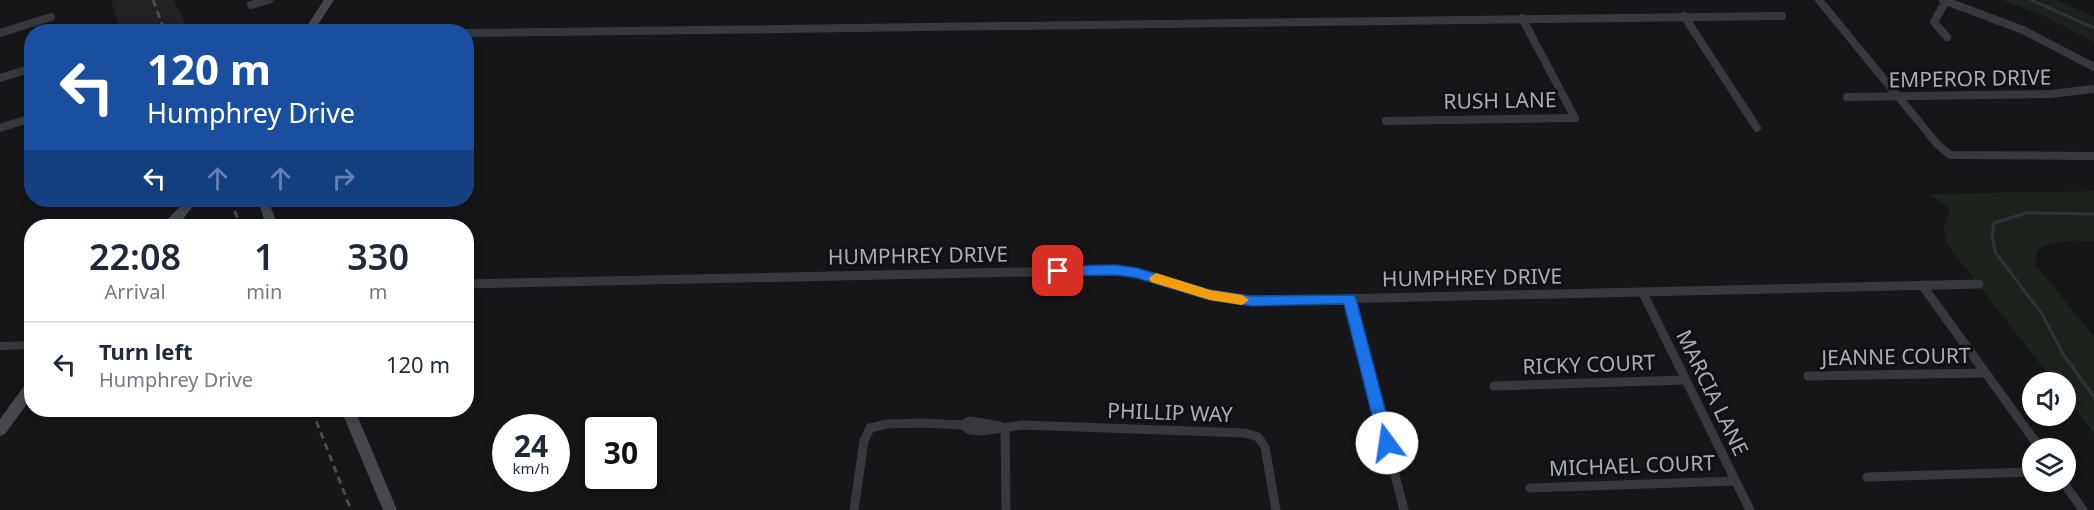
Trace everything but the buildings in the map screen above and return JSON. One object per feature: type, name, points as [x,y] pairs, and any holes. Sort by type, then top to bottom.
[{"type":"main road","points":[[313,24],[329,0]]},
{"type":"main road","points":[[166,219],[176,207]]},
{"type":"main road","points":[[177,219],[186,207]]},
{"type":"main road","points":[[0,430],[24,397]]},
{"type":"main road","points":[[351,417],[390,510]]},
{"type":"street","points":[[250,5],[269,0]]},
{"type":"street","points":[[1819,0],[1950,155],[2094,156]]},
{"type":"street","points":[[1947,37],[1934,22],[1944,1],[2023,30],[2094,67]]},
{"type":"street","points":[[1683,16],[1756,128]]},
{"type":"street","points":[[474,33],[1782,16]]},
{"type":"street","points":[[29,24],[51,17]]},
{"type":"street","name":"RUSH LANE","points":[[1386,121],[1575,118],[1522,18]]},
{"type":"street","points":[[0,33],[24,25]]},
{"type":"street","points":[[0,78],[24,70]]},
{"type":"street","name":"EMPEROR DRIVE","points":[[1847,97],[2050,94],[2094,89]]},
{"type":"street","points":[[0,128],[24,120]]},
{"type":"street","name":"HUMPHREY DRIVE","points":[[474,284],[1116,270],[1137,273],[1210,295],[1252,301],[1979,284]]},
{"type":"street","points":[[1922,285],[2033,438]]},
{"type":"street","name":"MARCIA LANE","points":[[1643,293],[1750,510]]},
{"type":"street","points":[[1350,299],[1404,510]]},
{"type":"street","points":[[0,346],[24,345]]},
{"type":"street","name":"JEANNE COURT","points":[[1808,376],[1985,373]]},
{"type":"street","name":"RICKY COURT","points":[[1494,386],[1685,380]]},
{"type":"street","name":"PHILLIP WAY","points":[[854,510],[864,441],[870,428],[887,424],[963,425],[970,430],[1022,425],[1245,433],[1258,437],[1265,447],[1275,510]]},
{"type":"street","points":[[1005,428],[1006,510]]},
{"type":"street","points":[[1867,477],[2022,472]]},
{"type":"street","name":"MICHAEL COURT","points":[[1530,488],[1735,481]]},
{"type":"street","points":[[2070,492],[2083,510]]},
{"type":"shaded area","points":[[111,0],[174,0],[185,24],[119,24]]},
{"type":"shaded area","points":[[2002,0],[2057,0],[2094,17],[2094,42],[2042,15]]},
{"type":"shaded area","points":[[2094,191],[2094,241],[2064,241],[2050,244],[2037,251],[2035,264],[2094,337],[2094,434],[2076,410],[2076,372],[2046,372],[1947,244],[1944,227],[1950,209],[1929,194]]},
{"type":"waterway","points":[[2031,0],[2094,28]]},
{"type":"waterway","points":[[2094,214],[2026,213],[1994,223],[1992,235],[1995,252],[2042,314],[2063,354],[2094,397]]},
{"type":"railway","points":[[153,0],[162,24]]},
{"type":"railway","points":[[233,207],[238,219]]},
{"type":"railway","points":[[315,417],[351,510]]},
{"type":"slow traffic","points":[[1156,278],[1210,295],[1242,300]]},
{"type":"route","points":[[1058,271],[1116,270],[1137,273],[1210,295],[1252,301],[1350,299],[1387,443]]}]
